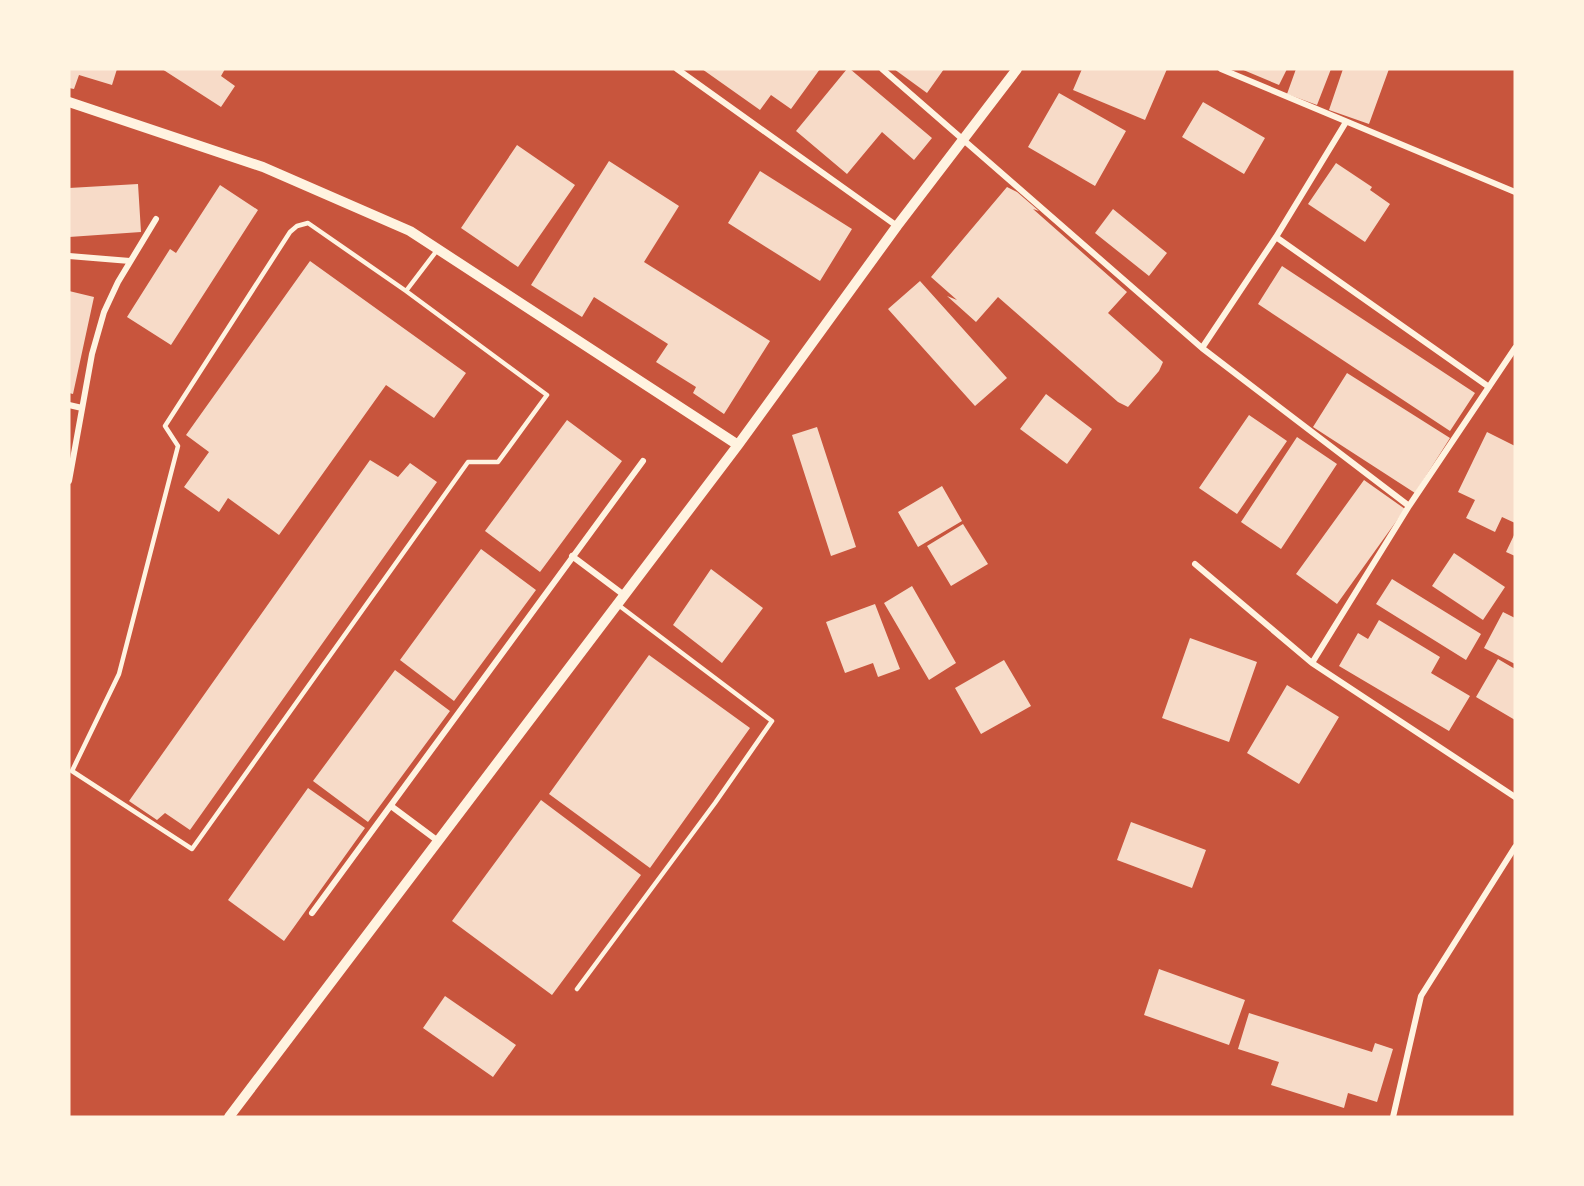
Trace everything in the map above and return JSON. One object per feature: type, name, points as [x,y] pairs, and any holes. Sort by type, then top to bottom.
[{"type":"street","points":[[676,69],[897,226]]},
{"type":"street","points":[[882,69],[1202,348],[1409,506]]},
{"type":"street","points":[[228,1117],[738,445],[897,226],[1017,69]]},
{"type":"street","points":[[1221,69],[1515,192]]},
{"type":"street","points":[[69,102],[263,167],[410,231],[738,445]]},
{"type":"street","points":[[1202,348],[1276,237],[1347,122]]},
{"type":"street","points":[[69,481],[92,354],[104,312],[118,282],[156,219]]},
{"type":"street","points":[[1276,237],[1490,387]]},
{"type":"street","points":[[69,256],[130,261]]},
{"type":"street","points":[[1312,663],[1409,506],[1515,348]]},
{"type":"street","points":[[69,405],[82,408]]},
{"type":"street","points":[[312,913],[643,460]]},
{"type":"street","points":[[572,556],[621,600]]},
{"type":"street","points":[[1195,564],[1312,663],[1515,797]]},
{"type":"street","points":[[391,806],[438,841]]},
{"type":"street","points":[[1394,1117],[1421,996],[1515,847]]},
{"type":"lane","points":[[308,223],[406,291],[547,395],[498,462],[468,462],[192,849],[72,771],[119,674],[178,446],[165,426],[290,232],[297,226],[308,223]]},
{"type":"lane","points":[[406,291],[438,249]]},
{"type":"lane","points":[[577,989],[715,803],[772,721],[621,600]]},
{"type":"building","points":[[69,69],[117,69],[112,85],[79,75],[74,89],[69,88]]},
{"type":"building","points":[[162,69],[225,69],[221,76],[235,86],[221,107]]},
{"type":"building","points":[[702,69],[820,69],[791,109],[771,95],[760,110]]},
{"type":"building","points":[[847,69],[850,69],[932,138],[914,160],[882,132],[847,174],[796,131]]},
{"type":"building","points":[[894,69],[944,69],[927,93]]},
{"type":"building","points":[[1082,69],[1167,69],[1145,120],[1073,90]]},
{"type":"building","points":[[1241,69],[1287,69],[1279,85]]},
{"type":"building","points":[[1296,69],[1331,69],[1317,105],[1287,94]]},
{"type":"building","points":[[1343,69],[1389,69],[1369,124],[1329,110]]},
{"type":"building","points":[[1059,93],[1126,131],[1095,186],[1028,147]]},
{"type":"building","points":[[1203,102],[1265,138],[1244,174],[1182,137]]},
{"type":"building","points":[[517,145],[575,185],[518,267],[461,228]]},
{"type":"building","points":[[609,161],[679,206],[644,262],[770,341],[724,414],[693,393],[696,387],[656,362],[668,344],[594,297],[582,317],[531,285]]},
{"type":"building","points":[[1336,163],[1372,187],[1370,190],[1390,204],[1365,242],[1308,204]]},
{"type":"building","points":[[760,171],[852,229],[820,281],[728,223]]},
{"type":"building","points":[[138,184],[141,232],[69,237],[69,188]]},
{"type":"building","points":[[220,185],[258,210],[171,345],[127,317],[170,249],[176,253]]},
{"type":"building","points":[[1007,187],[1017,192],[1039,211],[1033,209],[1127,292],[1108,313],[1163,362],[1159,371],[1128,407],[1118,402],[998,297],[976,322],[947,296],[957,300],[931,277]]},
{"type":"building","points":[[1113,209],[1167,253],[1149,276],[1095,233]]},
{"type":"building","points":[[310,261],[466,373],[434,418],[386,385],[279,535],[228,498],[219,512],[184,487],[209,452],[186,435]]},
{"type":"building","points":[[1282,266],[1475,393],[1450,431],[1258,304]]},
{"type":"building","points":[[920,281],[1007,378],[975,406],[888,309]]},
{"type":"building","points":[[69,291],[94,297],[73,394],[69,393]]},
{"type":"building","points":[[1347,373],[1450,438],[1415,493],[1313,427]]},
{"type":"building","points":[[1046,394],[1092,429],[1067,464],[1020,429]]},
{"type":"building","points":[[1249,415],[1287,441],[1237,514],[1199,488]]},
{"type":"building","points":[[567,420],[622,461],[540,572],[485,531]]},
{"type":"building","points":[[817,427],[856,547],[831,556],[792,435]]},
{"type":"building","points":[[1487,432],[1515,446],[1515,523],[1502,517],[1495,532],[1466,518],[1475,500],[1458,492]]},
{"type":"building","points":[[1297,437],[1337,464],[1281,549],[1241,522]]},
{"type":"building","points":[[370,460],[398,477],[410,463],[437,482],[190,830],[165,813],[157,820],[129,801]]},
{"type":"building","points":[[1364,480],[1405,509],[1337,604],[1296,574]]},
{"type":"building","points":[[942,486],[962,521],[918,547],[898,512]]},
{"type":"building","points":[[963,524],[988,564],[951,586],[927,546]]},
{"type":"building","points":[[1515,533],[1515,556],[1506,552]]},
{"type":"building","points":[[481,549],[536,590],[454,701],[400,660]]},
{"type":"building","points":[[1454,553],[1505,587],[1483,620],[1432,586]]},
{"type":"building","points":[[711,569],[763,608],[722,663],[673,625]]},
{"type":"building","points":[[1392,579],[1481,634],[1466,660],[1376,604]]},
{"type":"building","points":[[912,586],[956,663],[929,680],[884,603]]},
{"type":"building","points":[[875,604],[900,669],[878,677],[873,663],[845,673],[826,622]]},
{"type":"building","points":[[1503,612],[1515,618],[1515,664],[1484,648]]},
{"type":"building","points":[[1379,620],[1440,657],[1431,673],[1470,696],[1449,731],[1339,666],[1358,633],[1368,639]]},
{"type":"building","points":[[1190,638],[1257,662],[1229,742],[1162,718]]},
{"type":"building","points":[[649,655],[750,728],[650,868],[549,794]]},
{"type":"building","points":[[1498,659],[1515,669],[1515,720],[1476,697]]},
{"type":"building","points":[[1004,660],[1031,706],[981,734],[955,688]]},
{"type":"building","points":[[395,670],[450,711],[368,822],[313,781]]},
{"type":"building","points":[[1287,685],[1339,717],[1299,784],[1247,753]]},
{"type":"building","points":[[308,788],[365,828],[284,941],[228,900]]},
{"type":"building","points":[[541,800],[641,875],[552,995],[452,921]]},
{"type":"building","points":[[1131,822],[1206,850],[1192,888],[1117,860]]},
{"type":"building","points":[[1159,969],[1245,1000],[1229,1045],[1144,1015]]},
{"type":"building","points":[[445,996],[516,1045],[493,1077],[423,1028]]},
{"type":"building","points":[[1249,1013],[1372,1052],[1375,1043],[1393,1049],[1377,1102],[1348,1093],[1344,1108],[1271,1085],[1279,1062],[1238,1049]]}]
